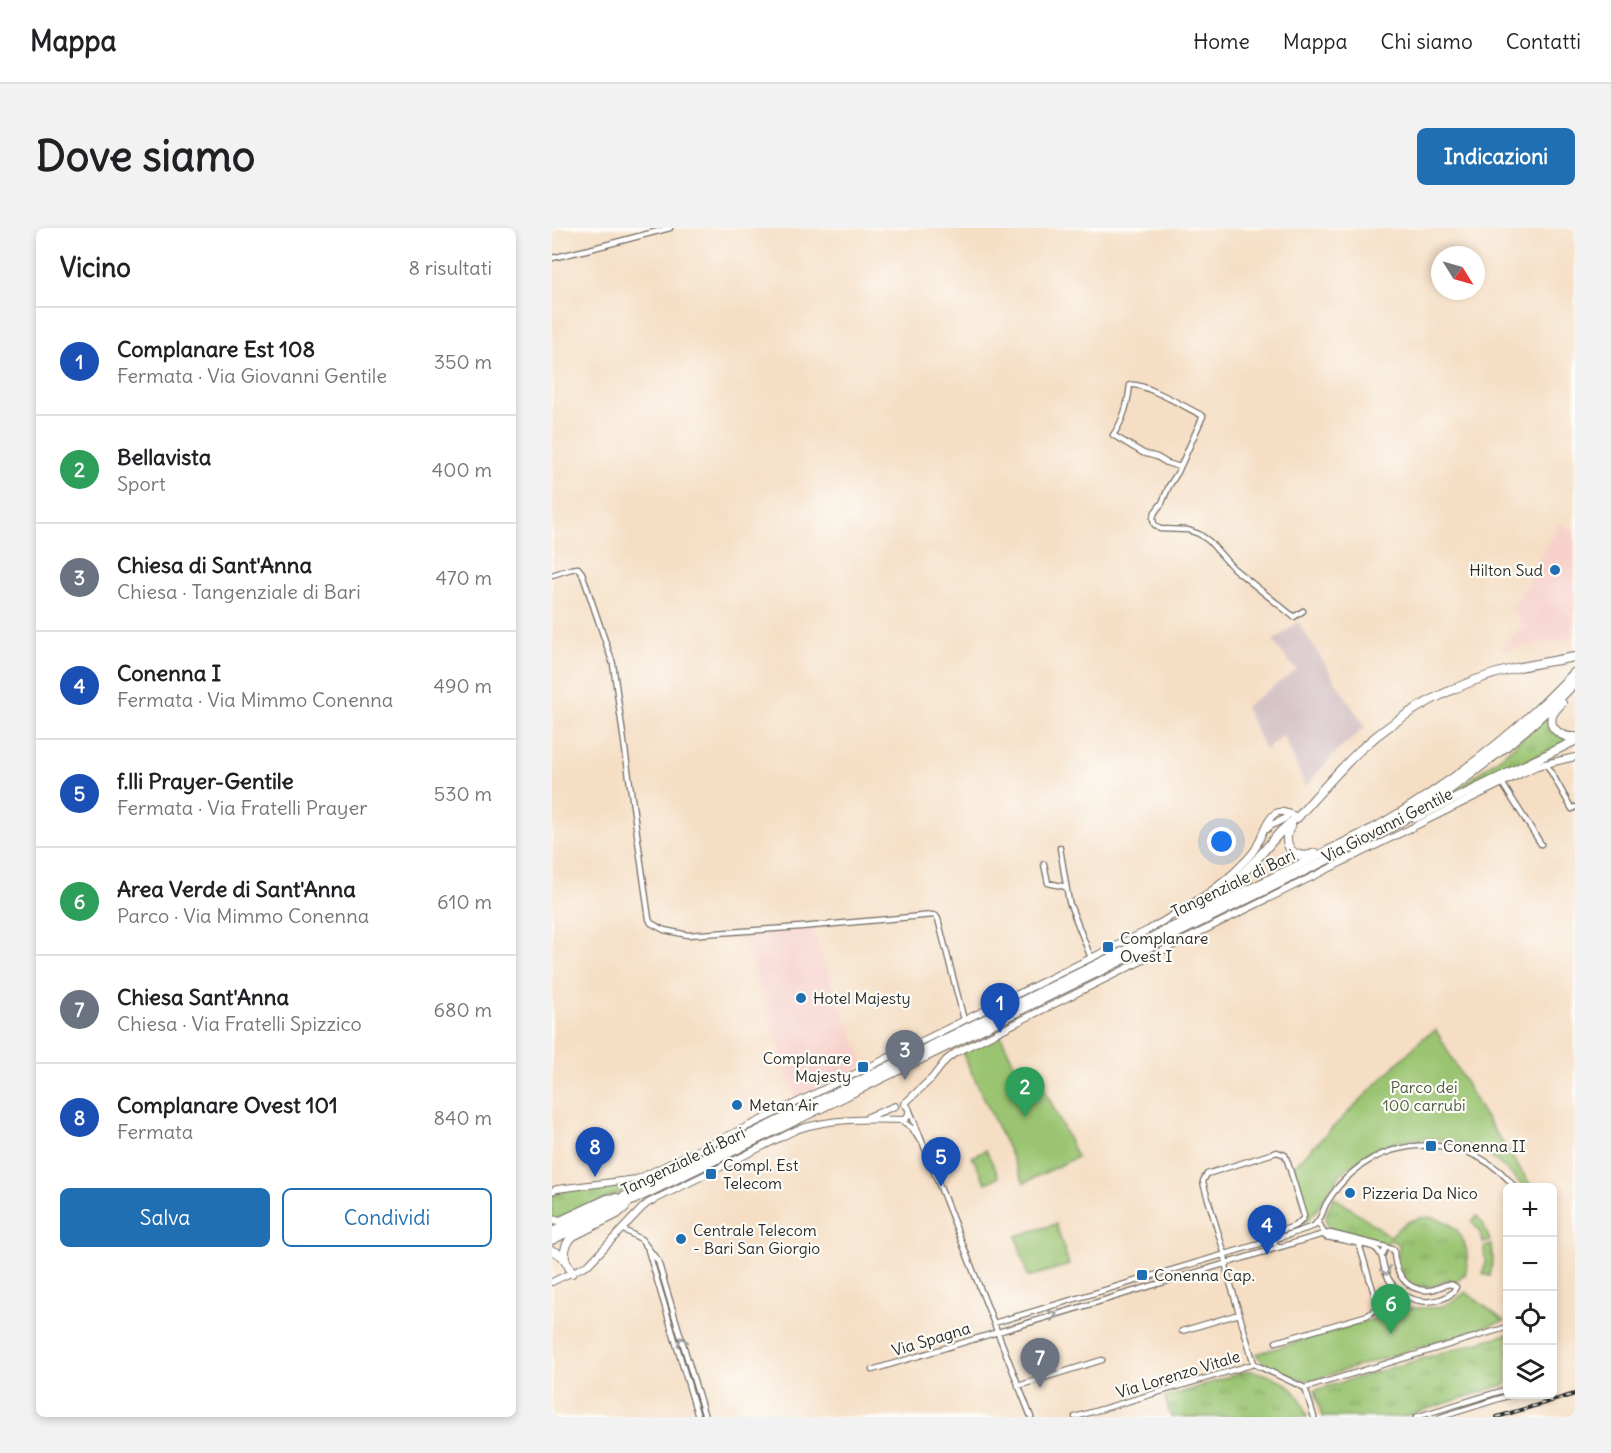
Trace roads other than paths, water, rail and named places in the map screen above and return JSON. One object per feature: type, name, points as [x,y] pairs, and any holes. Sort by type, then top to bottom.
[{"type":"main road","points":[[1353,840],[1342,840],[1307,856],[1296,854],[1289,847],[1286,837],[1288,830],[1298,817],[1360,750],[1384,729],[1418,707],[1450,690],[1483,677],[1575,657]]},
{"type":"main road","name":"Tangenziale di Bari","points":[[552,1240],[626,1200],[1353,840],[1435,792],[1472,765],[1502,741],[1575,672]]},
{"type":"main road","name":"Tangenziale di Bari","points":[[552,1232],[626,1200],[1380,834],[1440,797],[1476,771],[1538,719],[1575,683]]},
{"type":"main road","points":[[1575,690],[1556,710],[1552,719],[1556,730],[1562,735],[1575,737]]},
{"type":"main road","points":[[1380,834],[1575,741]]},
{"type":"main road","points":[[1165,932],[1170,924],[1200,907],[1234,881],[1290,822],[1298,817]]},
{"type":"main road","points":[[552,1220],[560,1221],[607,1199],[626,1200],[617,1214],[568,1240],[565,1246],[565,1258]]},
{"type":"main road","points":[[552,1251],[565,1258],[573,1273]]},
{"type":"street","points":[[552,258],[670,228]]},
{"type":"street","points":[[1180,467],[1167,463],[1157,456],[1143,453],[1113,435],[1124,416],[1130,385],[1153,391],[1203,416],[1180,467],[1155,512],[1154,524],[1160,529],[1188,530],[1199,534],[1231,565],[1294,617],[1303,611]]},
{"type":"street","points":[[552,575],[578,568],[582,573],[613,664],[651,924],[670,932],[688,935],[933,915],[938,919],[964,1020]]},
{"type":"street","name":"Via Giovanni Gentile","points":[[904,1104],[955,1053],[1502,783],[1546,762],[1575,757]]},
{"type":"street","points":[[1546,762],[1572,808],[1575,807]]},
{"type":"street","points":[[1502,783],[1540,844]]},
{"type":"street","points":[[552,1191],[637,1179],[1148,930],[1214,889],[1241,865],[1255,849],[1274,814],[1283,812],[1298,817]]},
{"type":"street","points":[[1264,831],[1273,824],[1281,822],[1289,814]]},
{"type":"street","points":[[1060,848],[1069,902],[1091,958]]},
{"type":"street","points":[[1044,864],[1048,883],[1066,887]]},
{"type":"street","points":[[861,1119],[899,1104],[908,1107],[1030,1417]]},
{"type":"street","points":[[895,1106],[893,1111],[898,1119],[912,1128],[921,1141]]},
{"type":"street","points":[[552,1282],[589,1264],[648,1203],[796,1130],[814,1125],[861,1119],[898,1119],[908,1117],[909,1111]]},
{"type":"street","points":[[994,1323],[1314,1227],[1332,1195],[1352,1173],[1378,1156],[1405,1147],[1434,1145],[1463,1151],[1476,1156],[1498,1170],[1510,1183]]},
{"type":"street","points":[[1278,1247],[1274,1243],[1275,1232],[1298,1224],[1304,1216],[1285,1155],[1276,1152],[1210,1172],[1204,1177],[1204,1186],[1254,1364],[1305,1388],[1503,1329]]},
{"type":"street","points":[[1318,1221],[1324,1234],[1326,1236],[1375,1248],[1382,1256],[1390,1282],[1410,1298],[1419,1301],[1433,1301],[1445,1298],[1456,1287],[1447,1283],[1433,1290],[1424,1290],[1409,1285],[1398,1274],[1394,1250],[1330,1233],[1324,1234]]},
{"type":"street","points":[[622,1229],[641,1239],[658,1261],[705,1417]]},
{"type":"street","name":"Via Spagna","points":[[872,1370],[1324,1234]]},
{"type":"street","points":[[1260,1244],[1264,1247],[1264,1251]]},
{"type":"street","points":[[1276,1342],[1373,1312],[1376,1300],[1359,1244]]},
{"type":"street","points":[[1382,1256],[1386,1247]]},
{"type":"street","points":[[647,1248],[698,1417]]},
{"type":"street","points":[[1113,1288],[1116,1296]]},
{"type":"street","points":[[1104,1291],[1106,1299]]},
{"type":"street","points":[[1182,1331],[1239,1314]]},
{"type":"street","points":[[1018,1386],[1102,1360]]},
{"type":"street","name":"Via Lorenzo Vitale","points":[[1075,1417],[1254,1364]]},
{"type":"street","points":[[1305,1388],[1314,1417]]},
{"type":"street","points":[[1416,1417],[1503,1391]]},
{"type":"street","points":[[1441,1417],[1503,1398]]},
{"type":"railway","points":[[1497,1417],[1575,1394]]},
{"type":"place","name":"Hilton Sud","points":[[1555,570]]},
{"type":"place","name":"Complanare Ovest I","points":[[1108,947]]},
{"type":"place","name":"Hotel Majesty","points":[[801,998]]},
{"type":"place","name":"Complanare Est 108","points":[[1000,1033]]},
{"type":"place","name":"Complanare Majesty","points":[[863,1067]]},
{"type":"place","name":"Chiesa di Sant'Anna","points":[[905,1080]]},
{"type":"place","name":"Metan Air","points":[[737,1105]]},
{"type":"place","name":"Bellavista","points":[[1025,1117]]},
{"type":"place","name":"Conenna II","points":[[1431,1146]]},
{"type":"place","name":"Compl. Est Telecom","points":[[711,1174]]},
{"type":"place","name":"Complanare Ovest 101","points":[[595,1177]]},
{"type":"place","name":"f.lli Prayer-Gentile","points":[[941,1187]]},
{"type":"place","name":"Pizzeria Da Nico","points":[[1350,1193]]},
{"type":"place","name":"Centrale Telecom - Bari San Giorgio","points":[[681,1239]]},
{"type":"place","name":"Conenna I","points":[[1267,1255]]},
{"type":"place","name":"Conenna Cap.","points":[[1142,1275]]},
{"type":"place","name":"Area Verde di Sant'Anna","points":[[1391,1334]]},
{"type":"place","name":"Chiesa Sant'Anna","points":[[1040,1388]]},
{"type":"park label","name":"Parco dei 100 carrubi","points":[[1424,1096]]}]
